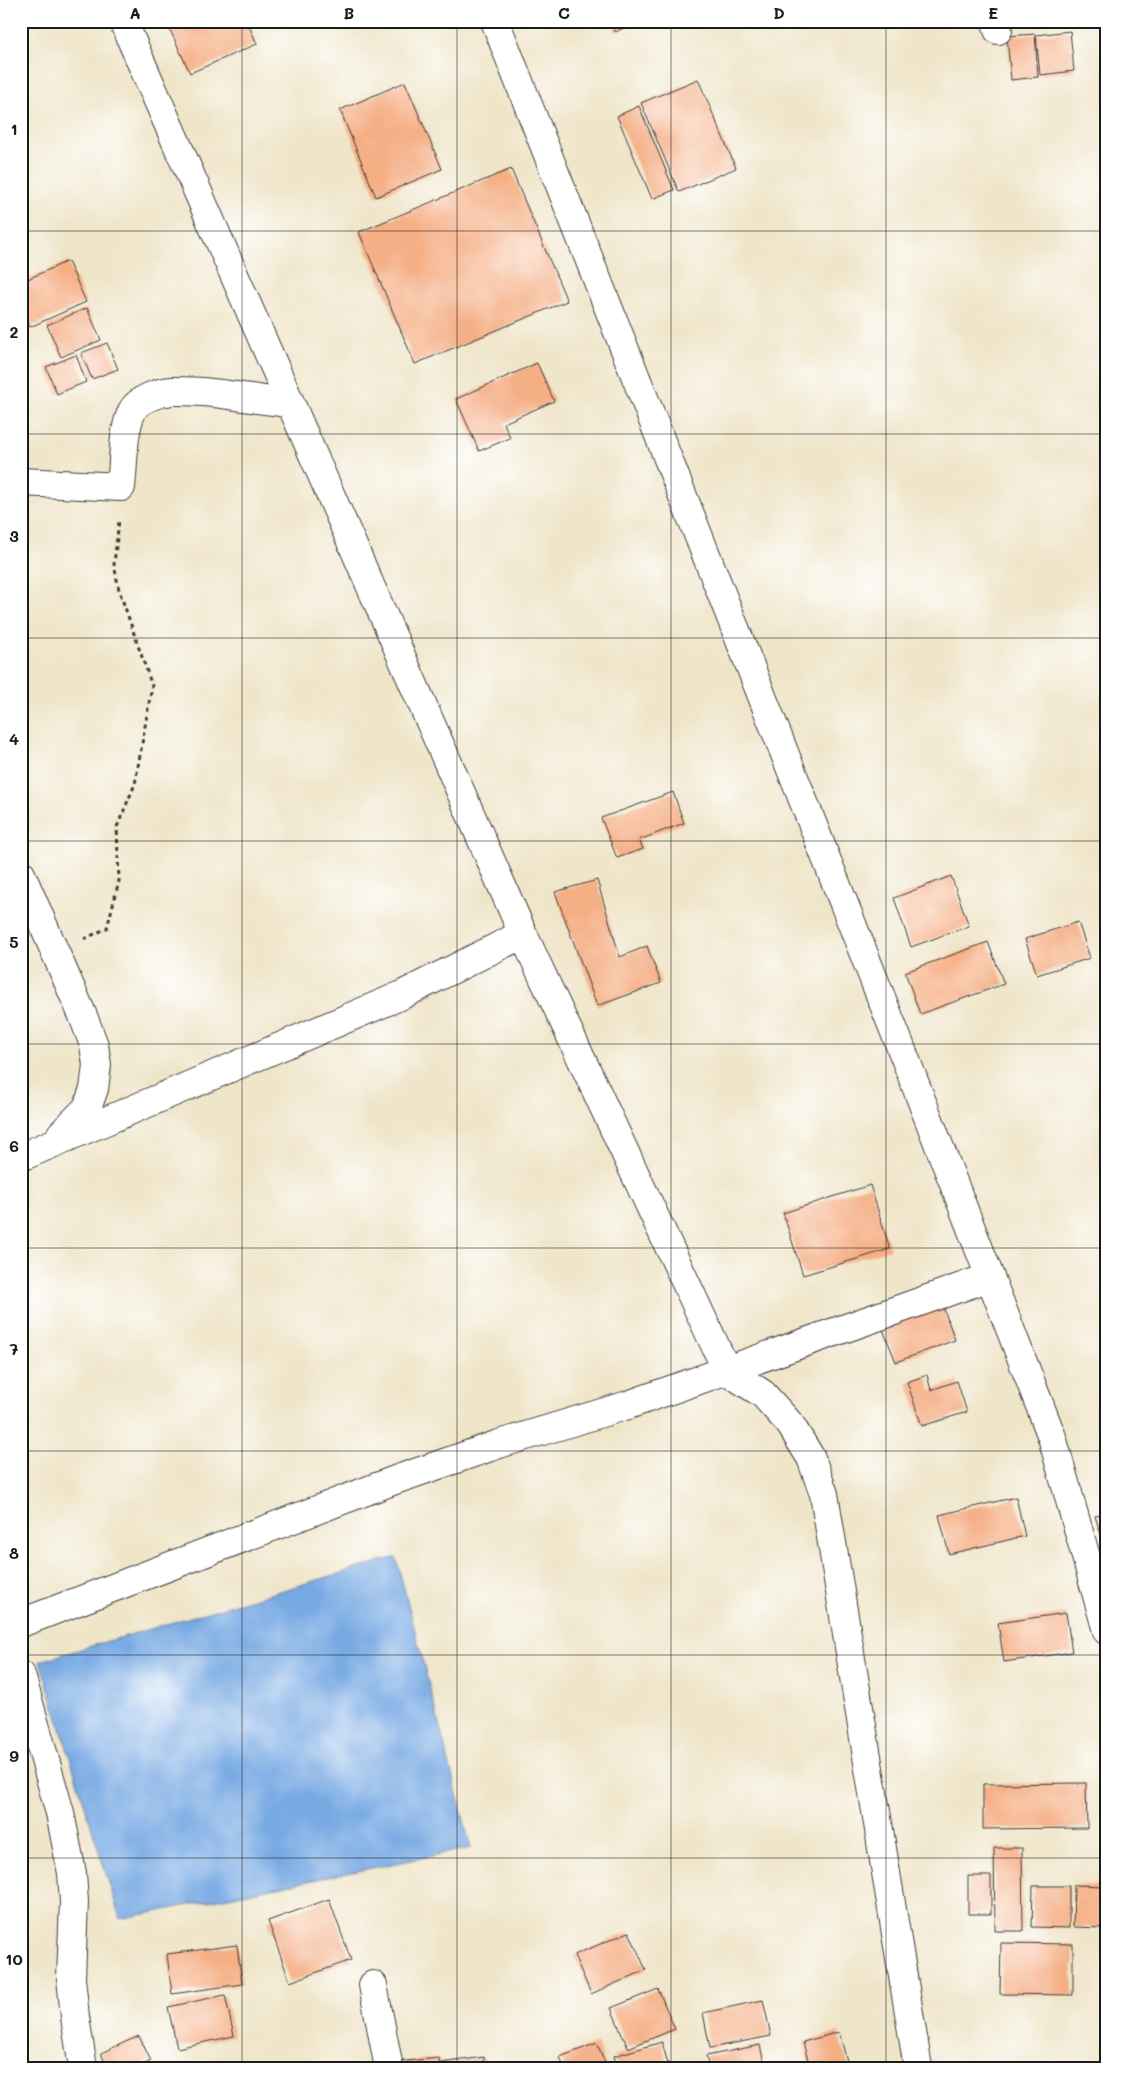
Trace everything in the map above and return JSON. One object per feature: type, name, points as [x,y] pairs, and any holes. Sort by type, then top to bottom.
[{"type":"street","points":[[123,21],[523,934],[727,1371],[762,1394],[790,1424],[811,1458],[824,1494],[918,2068]]},
{"type":"street","points":[[495,21],[1052,1437],[1107,1631]]},
{"type":"street","points":[[21,482],[121,486],[127,434],[132,410],[142,401],[170,391],[226,395],[289,403]]},
{"type":"street","points":[[21,874],[56,952],[94,1046],[97,1065],[94,1089],[86,1108],[52,1142]]},
{"type":"street","points":[[21,1157],[52,1142],[402,995],[523,934]]},
{"type":"street","points":[[21,1623],[395,1480],[499,1444],[628,1405],[990,1277]]},
{"type":"street","points":[[21,1675],[60,1813],[72,1872],[74,1902],[70,1978],[84,2068]]},
{"type":"street","points":[[373,1985],[389,2068]]},
{"type":"path","points":[[56,952],[107,928],[119,881],[118,827],[135,784],[152,686],[120,590],[114,564],[121,486]]},
{"type":"water","points":[[396,1557],[471,1848],[120,1919],[40,1661]]},
{"type":"building","points":[[166,21],[247,21],[257,44],[190,73]]},
{"type":"building","points":[[611,21],[640,21],[615,32]]},
{"type":"building","points":[[1070,31],[1074,71],[1040,75],[1036,35]]},
{"type":"building","points":[[1035,34],[1038,77],[1011,80],[1007,36]]},
{"type":"building","points":[[698,79],[736,168],[679,192],[641,103]]},
{"type":"building","points":[[405,82],[442,169],[376,197],[340,110]]},
{"type":"building","points":[[639,106],[674,190],[652,199],[617,116]]},
{"type":"building","points":[[511,169],[567,301],[415,364],[359,232]]},
{"type":"building","points":[[68,261],[86,302],[30,327],[21,309],[21,282]]},
{"type":"building","points":[[87,308],[101,340],[61,357],[47,325]]},
{"type":"building","points":[[107,343],[118,369],[92,379],[81,353]]},
{"type":"building","points":[[76,355],[86,382],[57,394],[46,367]]},
{"type":"building","points":[[537,363],[554,401],[504,423],[510,438],[479,451],[456,399]]},
{"type":"building","points":[[673,792],[684,823],[639,840],[643,849],[617,858],[601,818]]},
{"type":"building","points":[[951,876],[969,926],[911,947],[894,898]]},
{"type":"building","points":[[597,880],[620,957],[647,946],[661,983],[597,1006],[555,892]]},
{"type":"building","points":[[1078,922],[1090,958],[1037,975],[1025,939]]},
{"type":"building","points":[[988,942],[1004,984],[920,1014],[905,972]]},
{"type":"building","points":[[870,1185],[890,1249],[803,1275],[783,1213]]},
{"type":"building","points":[[942,1304],[955,1340],[896,1362],[882,1327]]},
{"type":"building","points":[[927,1375],[931,1390],[957,1381],[967,1412],[922,1426],[907,1382]]},
{"type":"building","points":[[1016,1497],[1025,1536],[949,1554],[939,1515]]},
{"type":"building","points":[[1107,1513],[1107,1549],[1106,1550],[1095,1516]]},
{"type":"building","points":[[1066,1613],[1072,1652],[1004,1662],[998,1623]]},
{"type":"building","points":[[1086,1783],[1087,1828],[983,1829],[983,1784]]},
{"type":"building","points":[[994,1848],[1022,1848],[1023,1931],[995,1931]]},
{"type":"building","points":[[968,1876],[991,1876],[991,1914],[968,1914]]},
{"type":"building","points":[[1074,1885],[1106,1886],[1105,1928],[1073,1927]]},
{"type":"building","points":[[1033,1886],[1069,1886],[1069,1928],[1032,1927]]},
{"type":"building","points":[[329,1899],[351,1960],[290,1982],[268,1921]]},
{"type":"building","points":[[629,1932],[646,1970],[591,1994],[574,1955]]},
{"type":"building","points":[[1001,1943],[1073,1944],[1073,1995],[1000,1994]]},
{"type":"building","points":[[237,1945],[242,1984],[172,1994],[167,1954]]},
{"type":"building","points":[[658,1989],[675,2029],[628,2048],[611,2008]]},
{"type":"building","points":[[225,1995],[234,2036],[177,2048],[168,2007]]},
{"type":"building","points":[[763,2000],[771,2036],[710,2048],[703,2013]]},
{"type":"building","points":[[839,2032],[849,2068],[810,2068],[803,2042]]},
{"type":"building","points":[[139,2036],[151,2061],[136,2068],[107,2068],[101,2053]]},
{"type":"building","points":[[662,2042],[669,2068],[617,2068],[614,2056]]},
{"type":"building","points":[[597,2043],[607,2068],[564,2068],[560,2057]]},
{"type":"building","points":[[760,2045],[765,2068],[709,2068],[706,2056]]},
{"type":"building","points":[[484,2057],[485,2068],[442,2068],[441,2063]]},
{"type":"building","points":[[439,2058],[440,2068],[396,2068],[396,2062]]}]
